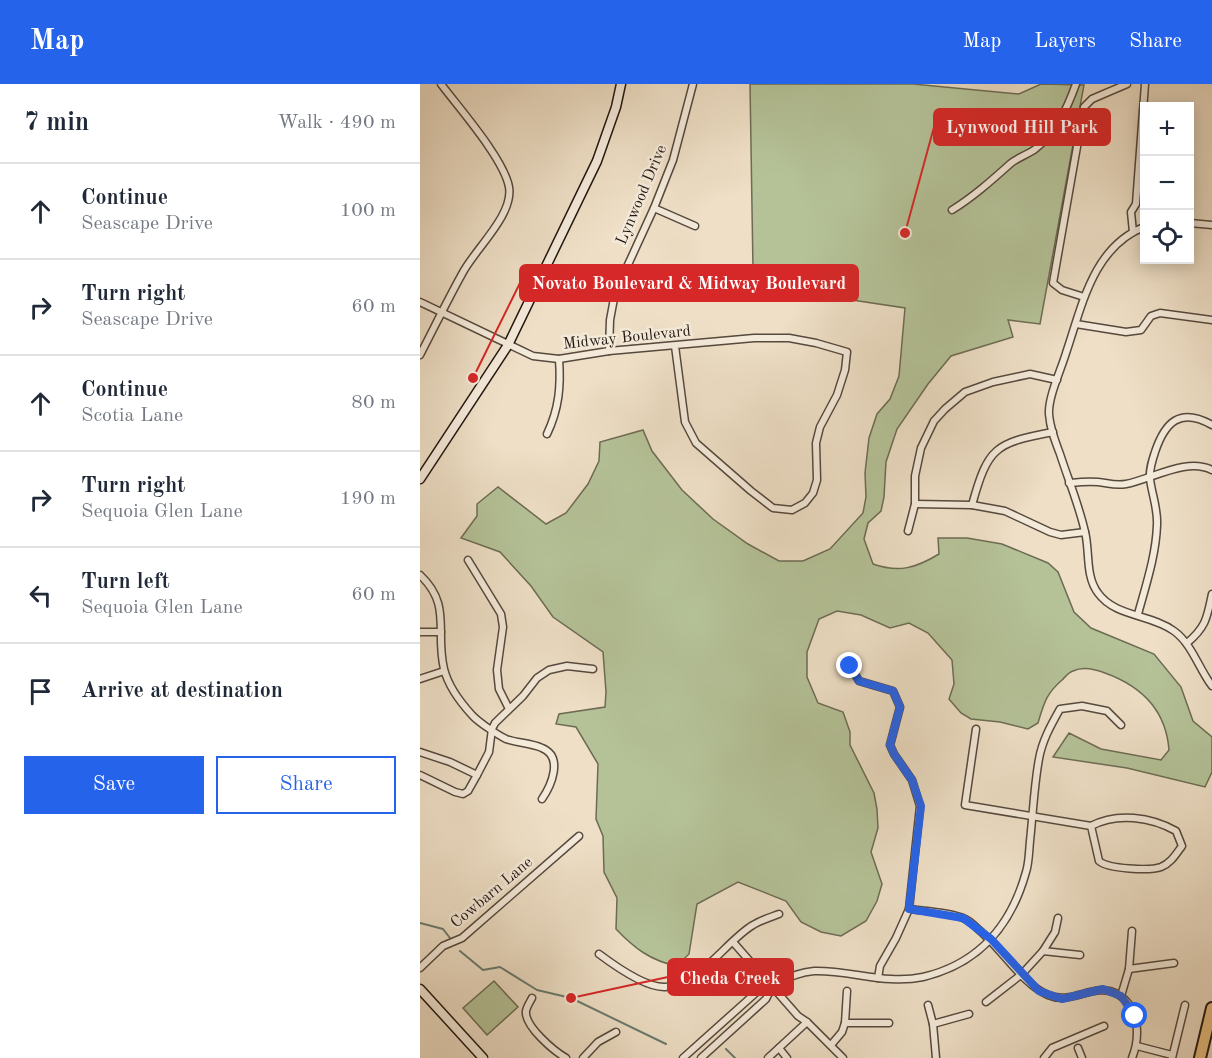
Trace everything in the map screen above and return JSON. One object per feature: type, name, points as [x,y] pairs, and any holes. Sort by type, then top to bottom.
[{"type":"highway","points":[[1200,1058],[1212,1008]]},
{"type":"main road","points":[[420,479],[508,345],[597,161],[616,107],[621,84]]},
{"type":"main road","points":[[420,989],[483,1058]]},
{"type":"street","points":[[420,355],[463,272],[492,232],[505,208],[509,188],[498,160],[441,84]]},
{"type":"street","name":"Lynwood Drive","points":[[609,351],[610,320],[615,293],[673,160],[693,84]]},
{"type":"street","points":[[952,210],[979,192],[1012,162],[1034,150],[1054,129],[1066,110],[1076,84]]},
{"type":"street","points":[[1084,297],[1062,291],[1053,283],[1084,107],[1092,99],[1126,84]]},
{"type":"street","points":[[1133,232],[1131,212],[1136,204],[1146,84]]},
{"type":"street","points":[[654,208],[695,226]]},
{"type":"street","points":[[1194,223],[1212,225]]},
{"type":"street","points":[[1140,229],[1109,251],[1097,270],[1084,297],[1057,380],[1049,413],[1085,532],[1090,573],[1096,591],[1109,604],[1164,624],[1187,643],[1212,686]]},
{"type":"street","name":"Midway Boulevard","points":[[420,302],[533,357],[559,358],[609,351],[754,338],[789,338],[847,352],[845,370],[837,395],[820,427],[816,443],[817,480],[813,493],[805,503],[792,510],[774,508],[696,443],[685,422],[675,346]]},
{"type":"street","points":[[1076,324],[1126,332],[1141,330],[1151,316],[1160,312],[1212,320]]},
{"type":"street","points":[[547,434],[555,416],[561,386],[559,358]]},
{"type":"street","points":[[908,531],[915,504],[915,476],[921,448],[934,421],[954,400],[965,392],[993,382],[1030,374],[1057,380]]},
{"type":"street","points":[[1138,615],[1154,557],[1157,525],[1150,478],[1151,465],[1161,435],[1169,424],[1180,418],[1190,417],[1212,424]]},
{"type":"street","points":[[972,505],[986,464],[1003,445],[1017,439],[1053,432]]},
{"type":"street","points":[[1069,483],[1097,482],[1123,485],[1187,466],[1199,466],[1212,470]]},
{"type":"street","points":[[915,504],[972,505],[1005,511],[1061,535],[1085,532]]},
{"type":"street","points":[[468,560],[501,614],[503,627],[497,670],[499,689],[509,709]]},
{"type":"street","points":[[420,574],[436,593],[440,608],[444,672],[459,699],[474,717],[505,738],[549,752],[553,761],[554,773],[542,799]]},
{"type":"street","points":[[1187,643],[1199,633],[1206,622],[1212,594]]},
{"type":"street","points":[[420,632],[441,632]]},
{"type":"street","points":[[420,775],[455,792],[463,794],[468,791],[489,752],[495,723],[537,678],[549,670],[567,666],[593,669]]},
{"type":"street","points":[[850,666],[859,681],[893,691],[900,707],[890,745],[912,780],[921,806],[909,909],[880,966],[878,978]]},
{"type":"street","points":[[420,679],[444,672]]},
{"type":"street","points":[[683,1058],[759,990],[772,987],[788,977],[816,971],[898,980],[941,972],[959,964],[991,939],[1012,911],[1027,871],[1039,757],[1047,734],[1060,709],[1082,706],[1107,711],[1121,725]]},
{"type":"street","points":[[976,729],[965,805],[1091,826],[1102,820],[1117,817],[1161,823],[1176,831],[1182,846],[1171,861],[1160,867],[1115,868],[1099,861],[1091,826]]},
{"type":"street","points":[[420,752],[450,762],[477,775]]},
{"type":"street","name":"Cowbarn Lane","points":[[420,968],[443,946],[462,938],[579,836]]},
{"type":"street","points":[[909,909],[963,918],[991,939],[1039,991],[1051,997],[1075,998],[1103,989],[1121,996],[1135,1016],[1138,1029],[1137,1046],[1132,1058]]},
{"type":"street","points":[[599,954],[647,983],[674,987],[690,979],[753,925],[779,914]]},
{"type":"street","points":[[986,1002],[1022,974],[1043,951],[1055,932],[1058,918]]},
{"type":"street","points":[[1121,996],[1129,969],[1132,931]]},
{"type":"street","points":[[733,942],[798,1016],[843,1058]]},
{"type":"street","points":[[1043,951],[1080,955]]},
{"type":"street","points":[[1129,969],[1174,963]]},
{"type":"street","points":[[701,1058],[766,999],[772,987]]},
{"type":"street","points":[[831,1045],[842,1032],[845,1023],[847,991]]},
{"type":"street","points":[[532,998],[526,1012],[527,1019],[552,1049],[566,1058]]},
{"type":"street","points":[[928,1005],[933,1024],[936,1058]]},
{"type":"street","points":[[1137,1046],[1172,1056],[1185,1005]]},
{"type":"street","points":[[933,1024],[969,1014]]},
{"type":"street","points":[[768,1058],[807,1022]]},
{"type":"street","points":[[845,1023],[889,1023]]},
{"type":"street","points":[[1044,1058],[1052,1048],[1104,1026]]},
{"type":"street","points":[[583,1058],[598,1042],[616,1032]]},
{"type":"street","points":[[1078,1047],[1082,1058]]},
{"type":"street","points":[[779,1048],[787,1058]]},
{"type":"green space","points":[[750,84],[913,84],[1019,94],[1041,84],[1084,85],[1040,324],[1008,320],[1013,337],[951,356],[928,384],[897,429],[886,462],[881,511],[868,523],[864,539],[873,564],[882,567],[907,568],[923,563],[939,554],[938,538],[967,538],[1002,544],[1048,563],[1058,572],[1074,612],[1091,628],[1154,654],[1181,687],[1193,721],[1212,737],[1212,772],[1205,787],[1127,768],[1053,757],[1069,733],[1101,749],[1161,760],[1169,750],[1163,723],[1157,711],[1140,693],[1118,678],[1089,669],[1072,672],[1052,690],[1046,699],[1038,723],[1028,729],[1000,722],[971,719],[961,713],[949,699],[954,684],[952,660],[928,633],[909,623],[890,628],[861,615],[837,611],[819,619],[807,652],[807,677],[818,703],[843,712],[850,732],[850,745],[874,793],[878,828],[871,852],[882,884],[877,901],[866,921],[841,936],[821,932],[801,922],[786,901],[738,882],[697,904],[689,954],[677,966],[659,961],[644,953],[616,929],[617,898],[604,872],[603,836],[596,819],[598,764],[576,727],[556,724],[559,714],[605,707],[603,652],[553,617],[531,586],[500,552],[461,538],[477,516],[477,504],[498,487],[546,524],[566,513],[588,484],[599,461],[600,442],[643,430],[652,451],[682,490],[713,519],[748,544],[779,561],[803,561],[830,549],[863,513],[869,438],[877,414],[890,399],[899,376],[905,308],[752,285]]},
{"type":"green space","points":[[494,981],[518,1007],[487,1035],[463,1008]]},
{"type":"waterway","points":[[420,923],[443,929],[450,938]]},
{"type":"waterway","points":[[460,951],[483,970],[500,967],[537,990],[571,998],[666,1044]]},
{"type":"waterway","points":[[726,1049],[735,1058]]},
{"type":"place","name":"Lynwood Hill Park","points":[[905,233]]},
{"type":"place","name":"Novato Boulevard & Midway Boulevard","points":[[473,378]]},
{"type":"place","name":"Cheda Creek","points":[[571,998]]},
{"type":"route","points":[[850,666],[859,681],[893,691],[900,707],[890,745],[912,780],[921,806],[909,909],[963,918],[970,922],[991,939],[1039,991],[1051,997],[1075,998],[1103,989],[1121,996],[1135,1016]]}]
